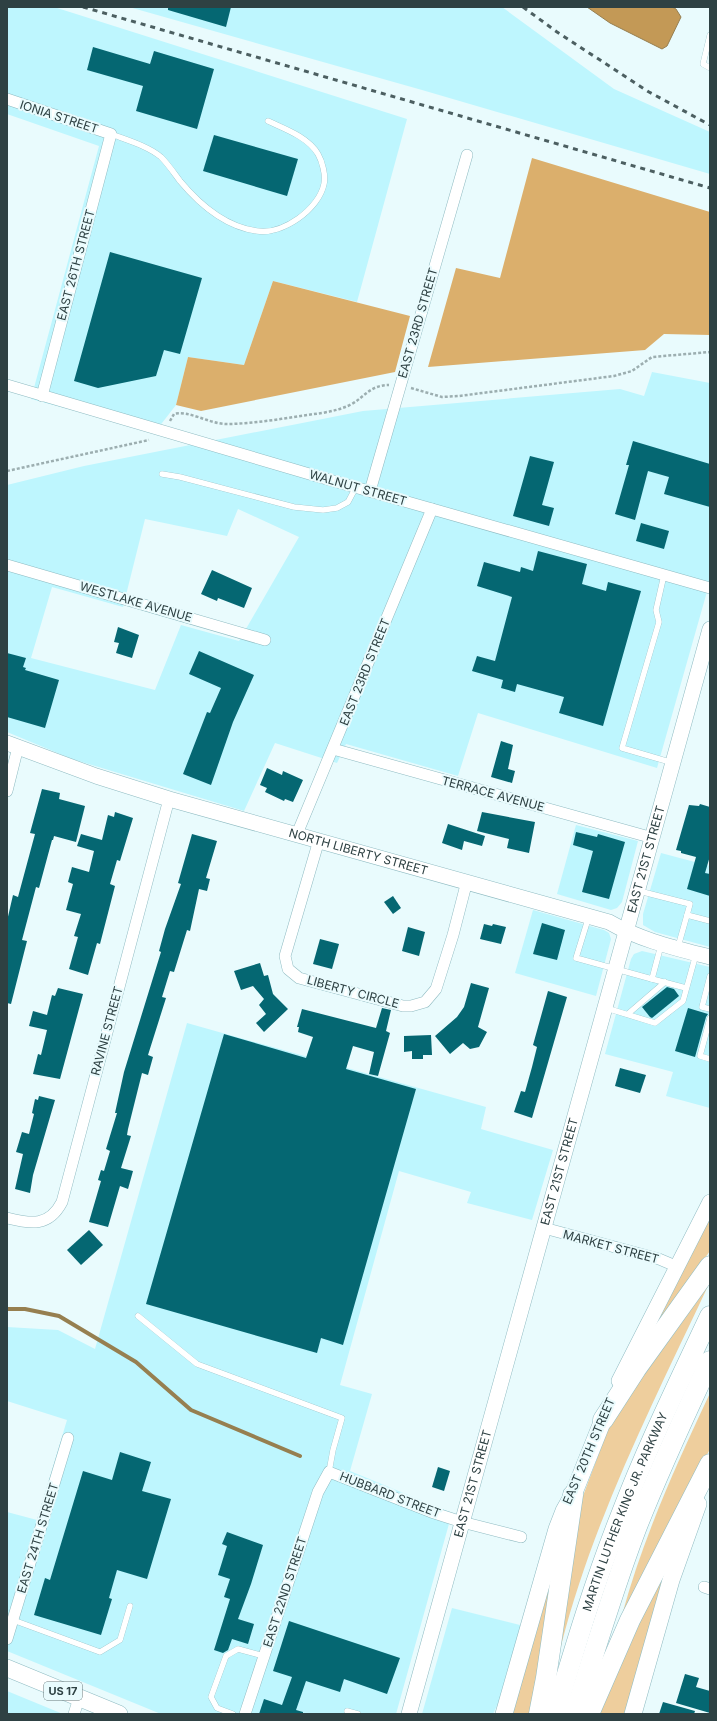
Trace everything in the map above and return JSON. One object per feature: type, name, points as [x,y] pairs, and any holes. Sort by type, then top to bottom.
[{"type":"highway","points":[[603,1420],[636,1369],[710,1266]]},
{"type":"highway","name":"MARTIN LUTHER KING JR. PARKWAY","points":[[555,1714],[583,1622],[621,1515],[649,1448],[710,1316]]},
{"type":"highway","name":"MARTIN LUTHER KING JR. PARKWAY","points":[[575,1714],[603,1622],[636,1528],[657,1477],[710,1362]]},
{"type":"highway","points":[[589,1714],[630,1620],[710,1464]]},
{"type":"highway","points":[[539,1714],[546,1678],[572,1495]]},
{"type":"main road","name":"EAST 20TH STREET","points":[[504,1714],[555,1535],[603,1420]]},
{"type":"main road","points":[[633,1714],[676,1564],[710,1474]]},
{"type":"main road","name":"US 17","points":[[7,1668],[119,1714]]},
{"type":"street","name":"IONIA STREET","points":[[7,99],[111,134]]},
{"type":"street","name":"EAST 26TH STREET","points":[[42,396],[111,134]]},
{"type":"street","name":"EAST 23RD STREET","points":[[370,491],[467,155]]},
{"type":"street","name":"WALNUT STREET","points":[[7,385],[165,432],[710,588]]},
{"type":"street","name":"EAST 23RD STREET","points":[[297,834],[432,509]]},
{"type":"street","name":"WESTLAKE AVENUE","points":[[7,565],[265,640]]},
{"type":"street","name":"EAST 21ST STREET","points":[[409,1714],[709,638]]},
{"type":"street","points":[[7,791],[12,745]]},
{"type":"street","name":"NORTH LIBERTY STREET","points":[[12,745],[96,776],[169,798],[589,916],[609,922],[626,932],[661,944],[703,955]]},
{"type":"street","name":"TERRACE AVENUE","points":[[333,749],[653,838]]},
{"type":"street","name":"RAVINE STREET","points":[[7,1218],[35,1223],[41,1222],[47,1220],[56,1212],[62,1202],[169,798]]},
{"type":"street","name":"LIBERTY CIRCLE","points":[[319,840],[285,956],[288,969],[299,978],[403,1006],[411,1006],[425,1002],[436,989],[453,935],[467,881]]},
{"type":"street","name":"EAST 20TH STREET","points":[[603,1420],[606,1409],[629,1361],[710,1202]]},
{"type":"street","name":"MARKET STREET","points":[[544,1228],[659,1259],[678,1267]]},
{"type":"street","name":"EAST 24TH STREET","points":[[7,1639],[68,1438]]},
{"type":"street","name":"HUBBARD STREET","points":[[329,1472],[462,1522],[521,1537]]},
{"type":"street","name":"EAST 22ND STREET","points":[[245,1714],[318,1492],[329,1472]]},
{"type":"street","points":[[74,1714],[79,1698]]},
{"type":"lane","points":[[710,35],[703,64],[710,68]]},
{"type":"lane","points":[[111,134],[148,150],[160,157],[192,195],[210,211],[232,224],[259,232],[276,229],[290,224],[305,213],[318,199],[324,184],[324,172],[318,154],[306,140],[268,121]]},
{"type":"lane","points":[[162,474],[180,476],[294,506],[323,510],[337,508],[348,502],[356,487]]},
{"type":"lane","points":[[664,575],[656,610],[659,622],[622,748],[673,763]]},
{"type":"lane","points":[[638,890],[690,904],[678,948]]},
{"type":"lane","points":[[687,915],[710,921]]},
{"type":"lane","points":[[589,916],[576,958],[686,988]]},
{"type":"lane","points":[[652,979],[661,944]]},
{"type":"lane","points":[[605,1007],[629,1013],[654,1022],[666,1010],[683,1001],[686,988],[703,955]]},
{"type":"lane","points":[[710,980],[702,1007],[710,1009]]},
{"type":"lane","points":[[629,1013],[655,993],[665,982]]},
{"type":"lane","points":[[710,1018],[700,1056],[710,1059]]},
{"type":"lane","points":[[138,1316],[197,1364],[342,1418],[333,1450],[329,1472]]},
{"type":"lane","points":[[13,1620],[100,1652],[120,1640],[130,1606]]},
{"type":"lane","points":[[233,1714],[217,1708],[211,1697],[226,1656],[238,1649],[264,1656]]},
{"type":"lane","points":[[347,1711],[358,1714]]},
{"type":"path","points":[[7,471],[161,438],[174,414],[181,412],[208,422],[224,424],[241,423],[333,411],[352,403],[376,387],[385,385],[400,385],[442,398],[614,376],[632,371],[652,357],[668,354],[710,352]]},
{"type":"shaded area","points":[[7,7],[54,7],[407,119],[357,302],[273,281],[244,365],[188,357],[176,405],[155,432],[31,399],[99,146],[7,114]]},
{"type":"shaded area","points":[[129,7],[502,7],[614,89],[710,132],[710,174],[422,90]]},
{"type":"shaded area","points":[[587,7],[672,7],[676,9],[681,17],[667,46],[662,49],[610,23]]},
{"type":"shaded area","points":[[532,158],[710,212],[710,335],[664,334],[645,350],[428,367],[456,268],[500,278]]},
{"type":"shaded area","points":[[273,281],[410,316],[395,372],[201,411],[176,405],[188,357],[244,365]]},
{"type":"shaded area","points":[[652,372],[710,383],[710,581],[657,768],[478,713],[458,776],[346,744],[337,763],[275,743],[244,811],[72,759],[7,732],[7,485],[84,466],[363,411],[620,389],[644,396]],"holes":[[[238,509],[299,537],[239,641],[181,625],[155,690],[31,658],[52,587],[123,607],[145,519],[227,536]]]},
{"type":"shaded area","points":[[576,825],[638,841],[622,902],[617,908],[611,910],[557,894]]},
{"type":"shaded area","points":[[661,853],[710,866],[710,947],[655,932],[643,925],[643,914]]},
{"type":"shaded area","points":[[533,910],[604,930],[609,933],[611,939],[596,996],[515,973]]},
{"type":"shaded area","points":[[642,951],[710,967],[710,1108],[666,1096],[673,1072],[605,1054],[631,959],[634,954]]},
{"type":"shaded area","points":[[187,1023],[486,1107],[481,1129],[553,1150],[532,1220],[467,1203],[471,1192],[399,1171],[340,1385],[372,1394],[350,1471],[452,1513],[396,1714],[161,1714],[7,1651],[7,1512],[37,1520],[67,1420],[7,1401],[7,1327],[58,1330],[95,1349]]},
{"type":"shaded area","points":[[710,1215],[710,1251],[646,1338]]},
{"type":"shaded area","points":[[708,1286],[646,1418],[607,1508],[574,1599],[561,1646],[557,1645],[583,1496],[611,1421]]},
{"type":"shaded area","points":[[710,1393],[710,1449],[622,1615],[630,1586],[661,1502]]},
{"type":"shaded area","points":[[688,1515],[625,1714],[599,1714]]},
{"type":"shaded area","points":[[555,1555],[552,1594],[529,1714],[511,1714]]},
{"type":"shaded area","points":[[452,1608],[524,1626],[510,1678],[493,1714],[422,1714]]},
{"type":"shaded area","points":[[7,1691],[63,1714],[7,1714]]},
{"type":"building","points":[[168,7],[231,7],[226,27],[168,10]]},
{"type":"building","points":[[93,47],[150,64],[154,51],[214,69],[197,129],[136,111],[143,86],[87,70]]},
{"type":"building","points":[[214,135],[298,159],[287,196],[203,171]]},
{"type":"building","points":[[110,252],[202,278],[180,354],[164,350],[156,376],[98,388],[74,381]]},
{"type":"building","points":[[633,441],[710,464],[710,507],[664,494],[669,477],[648,471],[635,520],[615,514],[629,465],[626,465]]},
{"type":"building","points":[[530,456],[554,462],[542,505],[554,508],[549,526],[513,516]]},
{"type":"building","points":[[641,523],[669,531],[664,549],[636,541]]},
{"type":"building","points":[[538,551],[587,564],[582,584],[606,591],[608,582],[641,591],[603,726],[559,713],[564,697],[517,684],[515,692],[501,688],[503,680],[472,671],[477,656],[495,661],[512,597],[477,586],[484,562],[520,572],[521,567],[533,571]]},
{"type":"building","points":[[212,570],[252,588],[244,608],[218,598],[217,601],[201,594]]},
{"type":"building","points":[[118,627],[139,635],[132,658],[116,653],[119,643],[114,642]]},
{"type":"building","points":[[199,651],[254,675],[233,722],[211,785],[183,774],[207,712],[210,713],[221,688],[189,674]]},
{"type":"building","points":[[7,653],[26,658],[23,667],[26,668],[25,670],[59,680],[45,728],[7,717]]},
{"type":"building","points":[[501,741],[513,745],[508,769],[515,771],[512,783],[491,777]]},
{"type":"building","points":[[267,768],[282,775],[283,771],[303,780],[293,802],[285,799],[284,801],[265,792],[267,788],[260,785]]},
{"type":"building","points":[[42,789],[60,793],[59,799],[85,806],[76,842],[54,836],[52,840],[39,888],[36,887],[22,940],[27,941],[11,1004],[7,1003],[7,921],[13,895],[18,897],[35,834],[30,833]]},
{"type":"building","points":[[700,804],[710,807],[710,856],[705,873],[710,874],[710,896],[687,889],[696,857],[676,850],[689,805],[699,806]]},
{"type":"building","points":[[115,812],[133,818],[120,861],[117,860],[110,884],[115,886],[100,944],[97,943],[88,975],[69,969],[78,937],[74,936],[81,914],[66,910],[73,884],[68,882],[72,867],[89,872],[94,851],[77,846],[81,834],[102,840],[108,815],[114,817]]},
{"type":"building","points":[[482,812],[535,822],[529,853],[507,848],[509,839],[477,831]]},
{"type":"building","points":[[448,824],[485,836],[482,846],[464,841],[462,850],[442,843]]},
{"type":"building","points":[[576,832],[597,837],[598,834],[625,842],[609,899],[582,892],[593,851],[573,845]]},
{"type":"building","points":[[192,834],[217,841],[206,878],[210,879],[207,891],[199,889],[190,931],[187,930],[174,972],[170,971],[162,997],[166,998],[148,1055],[153,1057],[148,1075],[142,1073],[128,1129],[127,1135],[131,1136],[121,1168],[133,1171],[128,1189],[120,1186],[108,1227],[89,1222],[101,1181],[98,1180],[101,1170],[104,1171],[110,1151],[106,1149],[117,1113],[115,1113],[124,1072],[161,952],[159,951],[165,929],[181,884],[178,883]]},
{"type":"building","points":[[393,896],[401,908],[393,914],[384,902]]},
{"type":"building","points":[[542,923],[565,930],[557,960],[533,954]]},
{"type":"building","points":[[484,924],[492,926],[493,924],[506,927],[501,944],[480,939]]},
{"type":"building","points":[[408,927],[425,932],[419,956],[402,951]]},
{"type":"building","points":[[320,939],[339,944],[332,969],[313,964]]},
{"type":"building","points":[[260,963],[264,976],[268,975],[273,994],[288,1009],[264,1032],[256,1023],[266,1014],[259,1005],[264,999],[253,986],[241,990],[234,971]]},
{"type":"building","points":[[471,983],[489,988],[478,1027],[487,1032],[479,1047],[470,1049],[463,1043],[450,1054],[435,1036],[457,1017],[464,1007]]},
{"type":"building","points":[[667,987],[674,989],[679,996],[652,1018],[650,1017],[642,1007]]},
{"type":"building","points":[[58,988],[83,994],[60,1079],[33,1074],[38,1054],[41,1055],[47,1030],[29,1026],[33,1011],[47,1015],[52,995],[55,996]]},
{"type":"building","points":[[548,991],[567,997],[532,1118],[514,1112],[521,1091],[525,1092],[537,1047],[533,1045]]},
{"type":"building","points":[[382,1008],[391,1010],[386,1031],[390,1033],[378,1076],[369,1074],[374,1052],[353,1046],[346,1069],[416,1089],[343,1345],[321,1338],[317,1353],[146,1304],[224,1034],[306,1058],[313,1037],[298,1032],[299,1027],[297,1027],[302,1009],[376,1028]]},
{"type":"building","points":[[688,1008],[708,1014],[695,1057],[675,1051]]},
{"type":"building","points":[[431,1035],[432,1055],[423,1055],[423,1059],[412,1059],[412,1051],[404,1052],[404,1036]]},
{"type":"building","points":[[620,1068],[646,1075],[640,1093],[615,1086]]},
{"type":"building","points":[[39,1096],[55,1100],[33,1175],[30,1193],[15,1189],[23,1154],[16,1152],[22,1132],[29,1134],[34,1114],[32,1113],[35,1099],[38,1100]]},
{"type":"building","points":[[89,1230],[103,1245],[81,1265],[67,1250]]},
{"type":"building","points":[[120,1452],[151,1462],[142,1491],[171,1499],[147,1579],[117,1570],[109,1598],[112,1599],[101,1635],[34,1615],[45,1578],[50,1580],[83,1471],[112,1480]]},
{"type":"building","points":[[438,1467],[450,1471],[444,1491],[432,1487]]},
{"type":"building","points":[[227,1532],[263,1545],[238,1619],[254,1624],[248,1644],[232,1639],[228,1650],[223,1653],[214,1650],[230,1599],[224,1597],[230,1579],[218,1575],[227,1546],[222,1544]]},
{"type":"building","points":[[289,1621],[400,1658],[387,1694],[344,1679],[340,1692],[306,1681],[296,1710],[303,1712],[303,1714],[259,1714],[264,1699],[282,1705],[292,1677],[273,1671]]},
{"type":"building","points":[[685,1674],[699,1678],[696,1687],[710,1691],[710,1713],[676,1703]]},
{"type":"building","points":[[663,1702],[695,1711],[694,1714],[659,1714]]},
{"type":"waterway","points":[[7,1309],[25,1309],[59,1316],[136,1362],[191,1410],[300,1456]]},
{"type":"railway","points":[[83,7],[710,188]]},
{"type":"railway","points":[[523,7],[557,32],[649,92],[710,125]]}]
